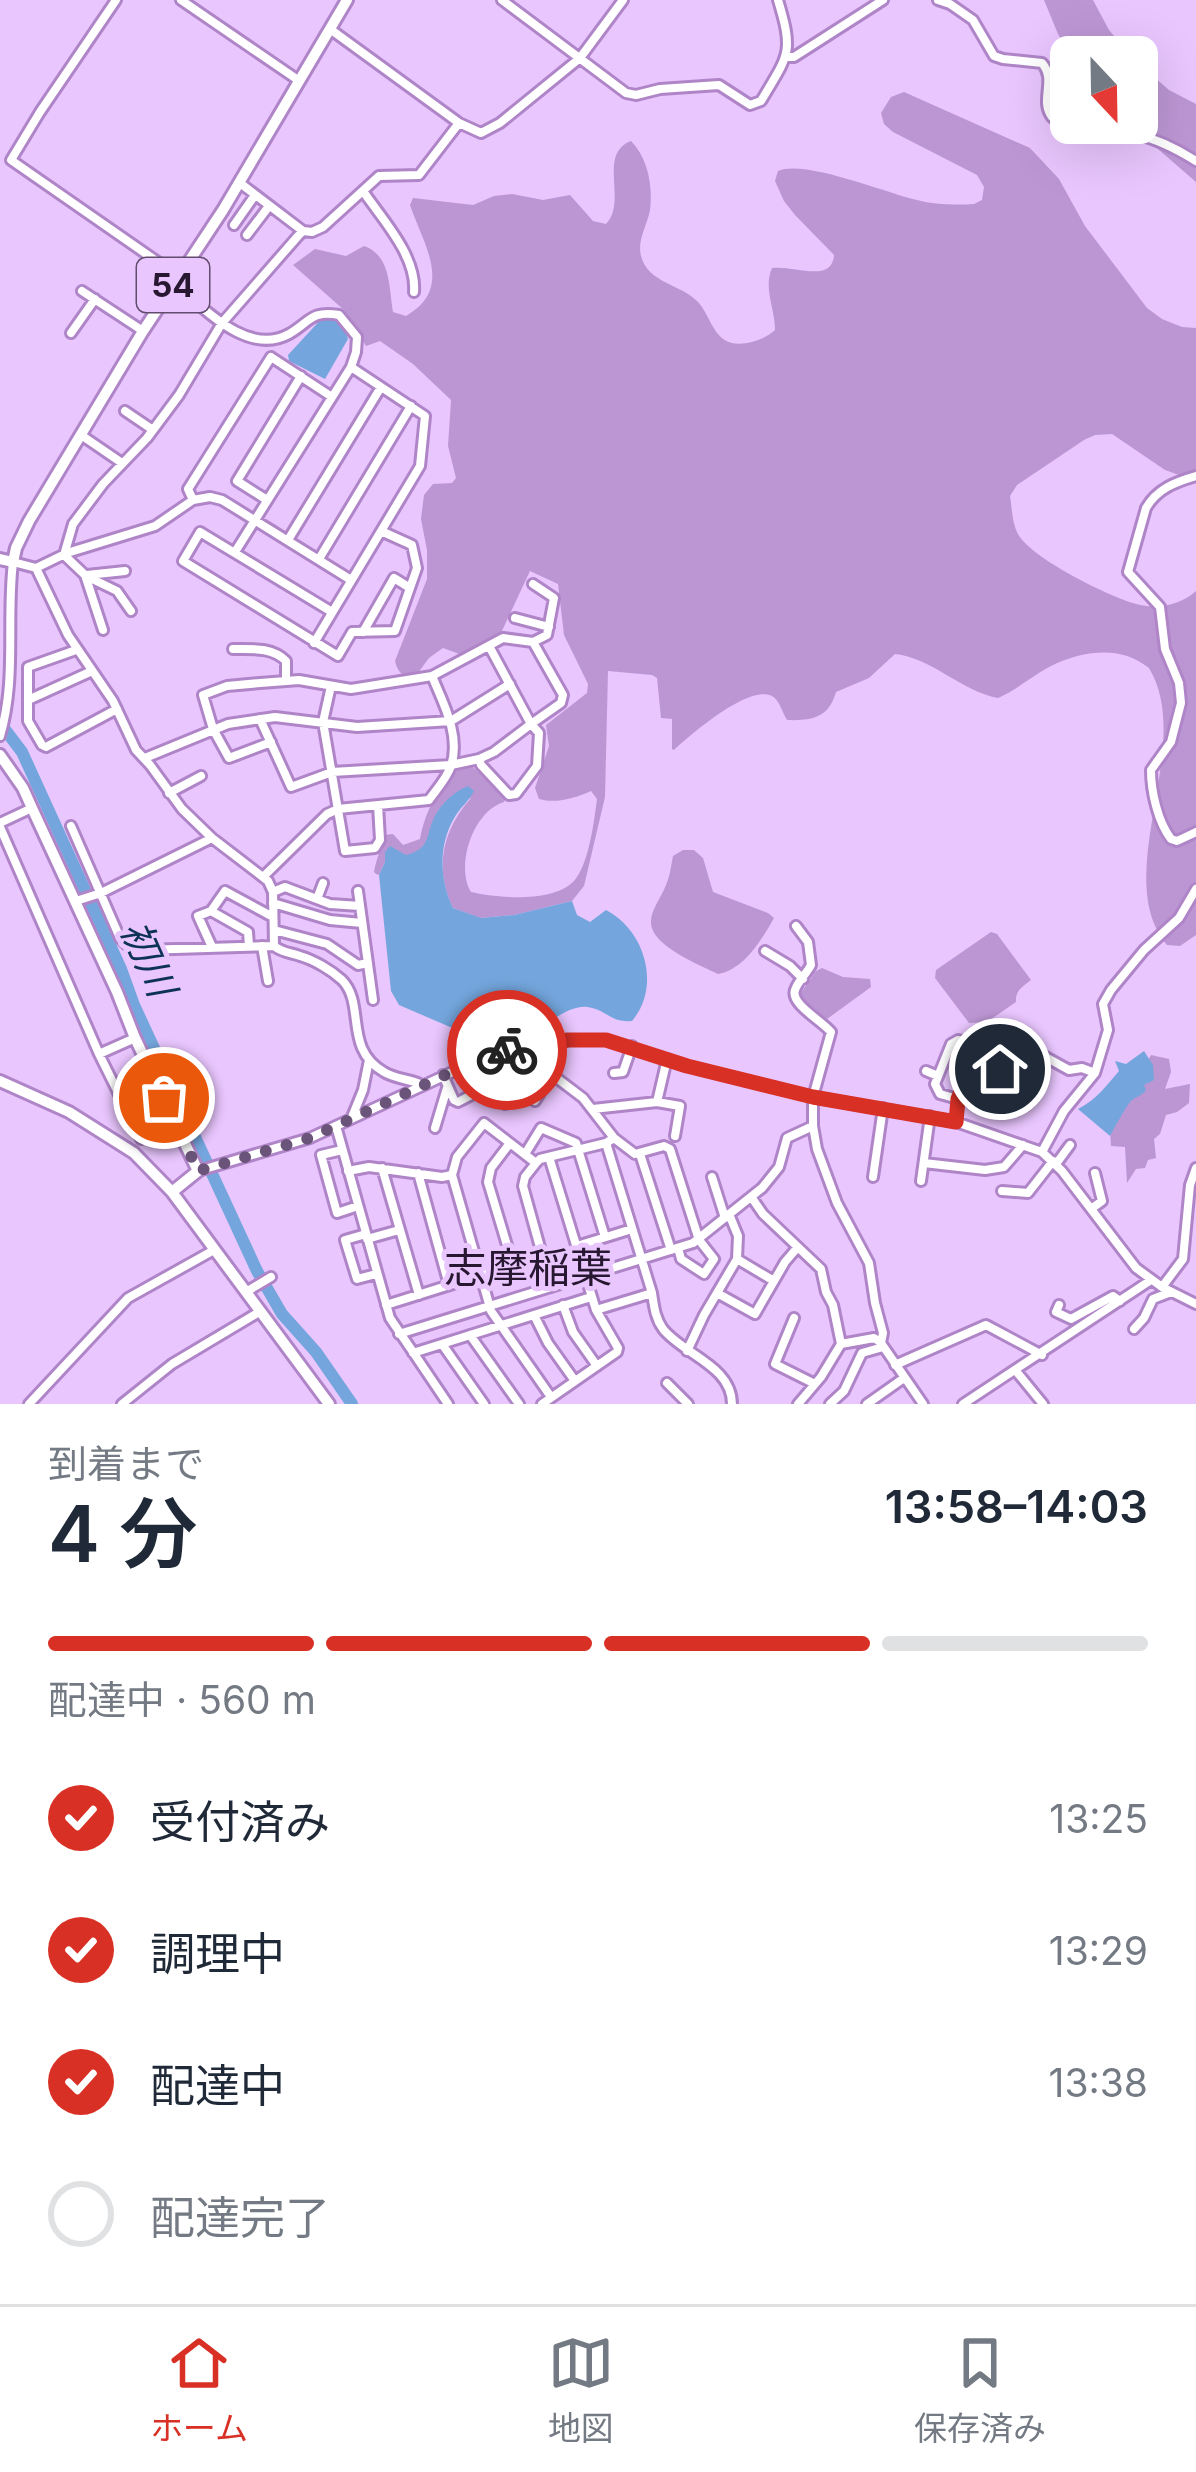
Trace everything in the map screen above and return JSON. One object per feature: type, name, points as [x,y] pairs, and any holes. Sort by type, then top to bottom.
[{"type":"main road","name":"54","points":[[6,561],[347,0]]},
{"type":"main road","points":[[0,755],[22,788],[78,902],[198,1171],[172,1192]]},
{"type":"main road","points":[[0,1081],[68,1112],[134,1153],[172,1192],[250,1290],[259,1312],[329,1404]]},
{"type":"street","points":[[116,0],[11,160],[248,337],[268,341],[326,313],[339,315],[357,337],[351,367],[235,552]]},
{"type":"street","points":[[181,0],[298,80]]},
{"type":"street","points":[[502,0],[632,95],[660,88],[719,85],[756,105],[786,57],[788,34],[778,0]]},
{"type":"street","points":[[330,29],[459,123],[481,133],[580,58],[622,0]]},
{"type":"street","points":[[786,57],[794,57],[883,0]]},
{"type":"street","points":[[938,0],[973,20],[994,56],[1042,63],[1050,79],[1047,104],[1054,119],[1073,128],[1135,134],[1196,160]]},
{"type":"street","points":[[238,182],[303,231],[311,232],[323,227],[379,176],[419,175],[459,123]]},
{"type":"street","points":[[363,191],[406,256],[415,278],[414,292]]},
{"type":"street","points":[[234,225],[255,195]]},
{"type":"street","points":[[247,235],[269,206]]},
{"type":"street","points":[[64,555],[73,524],[153,430],[188,382],[222,322],[303,231]]},
{"type":"street","points":[[82,292],[143,331]]},
{"type":"street","points":[[71,333],[94,299]]},
{"type":"street","points":[[193,500],[188,489],[271,357],[332,397]]},
{"type":"street","points":[[314,643],[420,466],[425,416],[351,367]]},
{"type":"street","points":[[267,500],[237,481],[301,376]]},
{"type":"street","points":[[288,540],[381,387]]},
{"type":"street","points":[[319,560],[411,406]]},
{"type":"street","points":[[124,410],[153,430]]},
{"type":"street","points":[[81,435],[122,463]]},
{"type":"street","points":[[1196,476],[1175,482],[1151,500],[1128,572],[1160,607],[1165,649],[1179,683],[1181,703],[1172,742],[1151,770],[1155,799],[1167,836],[1177,841],[1196,832]]},
{"type":"street","points":[[0,736],[11,683],[5,632],[6,561],[36,568],[155,526],[193,500],[210,497],[351,580]]},
{"type":"street","points":[[332,612],[200,532],[184,561],[338,656],[352,632],[395,631],[417,568],[412,545],[381,531]]},
{"type":"street","points":[[64,555],[85,575],[123,596],[131,611]]},
{"type":"street","points":[[36,568],[76,650],[117,710],[136,750],[182,809],[264,876],[273,898],[274,946],[307,958],[345,983],[360,1046],[368,1060],[386,1073],[422,1085]]},
{"type":"street","points":[[85,575],[125,572]]},
{"type":"street","points":[[85,575],[103,630]]},
{"type":"street","points":[[363,632],[394,578],[410,588]]},
{"type":"street","points":[[271,742],[229,758],[213,729],[203,695],[227,686],[286,681],[358,688],[432,676],[506,637],[533,642],[548,635],[554,598],[533,584]]},
{"type":"street","points":[[515,617],[549,627]]},
{"type":"street","points":[[260,719],[291,787],[332,772],[479,759],[563,699],[533,642]]},
{"type":"street","points":[[479,759],[508,795],[516,794],[537,766],[539,734],[489,646]]},
{"type":"street","points":[[233,649],[278,653],[286,661],[286,681]]},
{"type":"street","points":[[76,650],[28,667],[28,721],[46,747],[117,710]]},
{"type":"street","points":[[28,700],[92,670]]},
{"type":"street","points":[[0,674],[11,683]]},
{"type":"street","points":[[264,876],[323,816],[338,809],[426,802],[452,765],[451,721],[432,676]]},
{"type":"street","points":[[145,758],[213,729],[260,719],[285,717],[357,728],[451,721],[510,684]]},
{"type":"street","points":[[331,686],[323,722],[345,850],[375,848],[380,839],[377,805]]},
{"type":"street","points":[[170,793],[201,776]]},
{"type":"street","points":[[32,808],[0,825],[99,1054],[141,1139],[175,1125]]},
{"type":"street","points":[[71,826],[99,894],[128,946],[142,950],[274,946]]},
{"type":"street","points":[[78,902],[212,838]]},
{"type":"street","points":[[317,899],[323,883]]},
{"type":"street","points":[[273,898],[284,887],[331,904],[360,906]]},
{"type":"street","points":[[1042,1152],[1064,1111],[1094,1073],[1108,1030],[1103,1004],[1144,950],[1179,917],[1196,889]]},
{"type":"street","points":[[212,946],[198,916],[211,911],[226,891],[274,917]]},
{"type":"street","points":[[358,891],[373,1000]]},
{"type":"street","points":[[273,898],[330,920],[362,922]]},
{"type":"street","points":[[211,911],[248,932],[248,946]]},
{"type":"street","points":[[796,926],[810,950],[811,965],[793,996],[796,1004],[831,1032],[813,1097],[812,1126],[837,1203],[868,1262],[882,1345]]},
{"type":"street","points":[[274,930],[327,944],[358,965],[368,963]]},
{"type":"street","points":[[262,946],[268,982]]},
{"type":"street","points":[[765,951],[803,979]]},
{"type":"street","points":[[99,1054],[135,1038]]},
{"type":"street","points":[[198,1171],[295,1144],[505,1050],[587,1038],[632,1046],[813,1097],[956,1122],[1042,1152],[1128,1259],[1151,1280],[1196,1304]]},
{"type":"street","points":[[958,1099],[940,1094],[934,1084],[951,1044],[958,1040],[997,1048],[1022,1044],[1069,1070],[1094,1073]]},
{"type":"street","points":[[543,1044],[553,1072],[593,1109],[610,1140],[656,1317],[687,1352],[718,1372],[732,1394],[732,1404]]},
{"type":"street","points":[[956,1122],[958,1099],[982,1045]]},
{"type":"street","points":[[614,1073],[623,1072],[632,1046]]},
{"type":"street","points":[[964,1084],[989,1092],[1011,1046]]},
{"type":"street","points":[[657,1102],[667,1059]]},
{"type":"street","points":[[352,1119],[368,1060]]},
{"type":"street","points":[[473,1062],[484,1090],[505,1104]]},
{"type":"street","points":[[926,1071],[938,1076]]},
{"type":"street","points":[[535,1100],[553,1072]]},
{"type":"street","points":[[443,1075],[458,1102],[484,1090]]},
{"type":"street","points":[[435,1129],[448,1087]]},
{"type":"street","points":[[593,1109],[657,1102],[680,1106],[675,1136]]},
{"type":"street","points":[[873,1177],[883,1108]]},
{"type":"street","points":[[922,1180],[930,1116]]},
{"type":"street","points":[[536,1163],[484,1123],[457,1157],[452,1175],[489,1306],[546,1401],[618,1348],[596,1310],[549,1157]]},
{"type":"street","points":[[336,1126],[386,1305],[448,1404]]},
{"type":"street","points":[[400,1334],[699,1240],[752,1198],[779,1167],[788,1138],[812,1126]]},
{"type":"street","points":[[525,1154],[541,1128],[576,1143],[604,1238]]},
{"type":"street","points":[[551,1287],[523,1186],[526,1177],[536,1163],[549,1157],[610,1140],[640,1154],[664,1146],[670,1149],[699,1240],[714,1259],[704,1274],[674,1249],[640,1154]]},
{"type":"street","points":[[510,1142],[491,1168],[488,1182],[513,1265]]},
{"type":"street","points":[[924,1163],[985,1170],[1004,1167],[1022,1145]]},
{"type":"street","points":[[1002,1191],[1028,1193],[1070,1145]]},
{"type":"street","points":[[342,1150],[321,1155],[337,1213],[358,1206]]},
{"type":"street","points":[[348,1171],[382,1168],[452,1175]]},
{"type":"street","points":[[382,1168],[419,1294]]},
{"type":"street","points":[[1134,1329],[1154,1299],[1167,1289],[1183,1259],[1196,1168]]},
{"type":"street","points":[[418,1173],[449,1285]]},
{"type":"street","points":[[1090,1209],[1102,1201],[1095,1173]]},
{"type":"street","points":[[687,1352],[737,1258],[738,1236],[712,1177]]},
{"type":"street","points":[[752,1198],[820,1269],[833,1305],[841,1344],[798,1404]]},
{"type":"street","points":[[576,1246],[632,1228]]},
{"type":"street","points":[[377,1274],[357,1279],[345,1240],[399,1230]]},
{"type":"street","points":[[717,1293],[755,1315],[797,1248]]},
{"type":"street","points":[[29,1404],[128,1298],[214,1250]]},
{"type":"street","points":[[386,1305],[542,1256]]},
{"type":"street","points":[[737,1258],[774,1281]]},
{"type":"street","points":[[250,1290],[271,1277]]},
{"type":"street","points":[[963,1404],[1151,1280]]},
{"type":"street","points":[[596,1310],[652,1293]]},
{"type":"street","points":[[1059,1305],[1056,1312],[1072,1318],[1113,1296],[1120,1301]]},
{"type":"street","points":[[413,1353],[592,1297]]},
{"type":"street","points":[[563,1306],[573,1333],[597,1366]]},
{"type":"street","points":[[122,1404],[172,1364],[259,1312]]},
{"type":"street","points":[[534,1315],[574,1382]]},
{"type":"street","points":[[794,1318],[775,1364],[815,1384]]},
{"type":"street","points":[[895,1365],[986,1325],[1042,1354]]},
{"type":"street","points":[[470,1335],[519,1404]]},
{"type":"street","points":[[841,1344],[874,1338],[918,1402]]},
{"type":"street","points":[[442,1344],[484,1404]]},
{"type":"street","points":[[833,1403],[862,1353],[882,1345]]},
{"type":"street","points":[[1016,1371],[1043,1404]]},
{"type":"street","points":[[867,1404],[904,1378]]},
{"type":"street","points":[[667,1383],[682,1402]]},
{"type":"shaded area","points":[[1044,0],[1093,0],[1114,36],[1059,36]]},
{"type":"shaded area","points":[[1158,80],[1196,104],[1196,182],[1152,144],[1158,144]]},
{"type":"shaded area","points":[[904,92],[1030,148],[1059,179],[1085,226],[1147,308],[1162,319],[1196,328],[1196,481],[1165,470],[1112,434],[1095,435],[1017,485],[1010,496],[1014,525],[1026,544],[1088,584],[1149,606],[1175,603],[1196,591],[1196,935],[1180,946],[1167,945],[1152,916],[1146,883],[1160,771],[1161,699],[1149,668],[1129,656],[1107,652],[1062,661],[998,698],[895,654],[869,678],[836,692],[819,716],[787,720],[772,696],[749,697],[720,713],[674,750],[672,719],[661,718],[657,678],[608,671],[605,797],[584,886],[572,901],[480,918],[453,908],[444,879],[444,850],[453,823],[471,798],[439,809],[418,852],[385,862],[376,874],[384,835],[393,834],[403,845],[420,839],[436,795],[468,763],[506,796],[484,816],[470,841],[465,868],[471,892],[538,896],[573,882],[587,855],[597,799],[591,791],[566,800],[539,799],[535,788],[549,746],[546,725],[587,693],[588,684],[564,635],[558,584],[530,571],[500,635],[462,655],[443,648],[415,677],[399,671],[395,661],[427,579],[421,519],[424,495],[433,484],[452,483],[456,478],[448,446],[451,400],[380,341],[366,346],[344,310],[293,265],[315,249],[346,256],[364,246],[373,250],[384,265],[393,312],[406,316],[421,305],[432,279],[410,205],[413,198],[473,205],[512,194],[543,200],[570,195],[593,221],[606,224],[614,204],[616,156],[631,141],[642,156],[650,182],[650,210],[640,244],[645,265],[657,278],[697,301],[726,341],[755,341],[775,330],[769,291],[772,268],[819,271],[832,264],[834,255],[784,201],[775,181],[778,171],[806,169],[931,203],[982,200],[984,187],[977,175],[884,124],[881,113],[891,97]]},
{"type":"shaded area","points":[[694,850],[703,858],[713,892],[774,918],[736,967],[718,974],[667,946],[653,930],[651,917],[673,856]]},
{"type":"shaded area","points":[[991,932],[1031,980],[1018,992],[1016,1002],[987,1022],[969,1023],[935,978],[936,970]]},
{"type":"shaded area","points":[[822,968],[843,977],[870,979],[871,987],[827,1019],[798,997]]},
{"type":"shaded area","points":[[1151,1055],[1169,1059],[1171,1072],[1165,1089],[1190,1084],[1189,1103],[1166,1115],[1154,1139],[1156,1158],[1136,1169],[1127,1183],[1125,1147],[1111,1146],[1110,1129]]},
{"type":"water","points":[[324,316],[343,321],[348,339],[325,379],[289,361],[288,355]]},
{"type":"water","points":[[468,786],[474,791],[450,826],[443,849],[445,885],[453,908],[481,918],[572,901],[577,915],[590,922],[606,910],[631,931],[645,961],[646,992],[632,1021],[584,1007],[532,1027],[516,1028],[487,1019],[457,1030],[399,1005],[391,991],[379,875],[385,852],[390,846],[406,855],[420,849],[442,805]]},
{"type":"water","points":[[1144,1051],[1153,1065],[1154,1080],[1130,1102],[1110,1136],[1078,1109],[1119,1071],[1115,1061],[1126,1064]]},
{"type":"waterway","name":"初川","points":[[0,723],[22,752],[257,1271],[282,1314],[352,1404]]},
{"type":"way so far","points":[[164,1098],[198,1171],[310,1138],[489,1054],[507,1050]]},
{"type":"district","name":"志摩稲葉","points":[[528,1267]]},
{"type":"route","points":[[507,1050],[587,1038],[606,1040],[813,1097],[956,1122],[964,1084],[985,1094],[1000,1069]]}]
